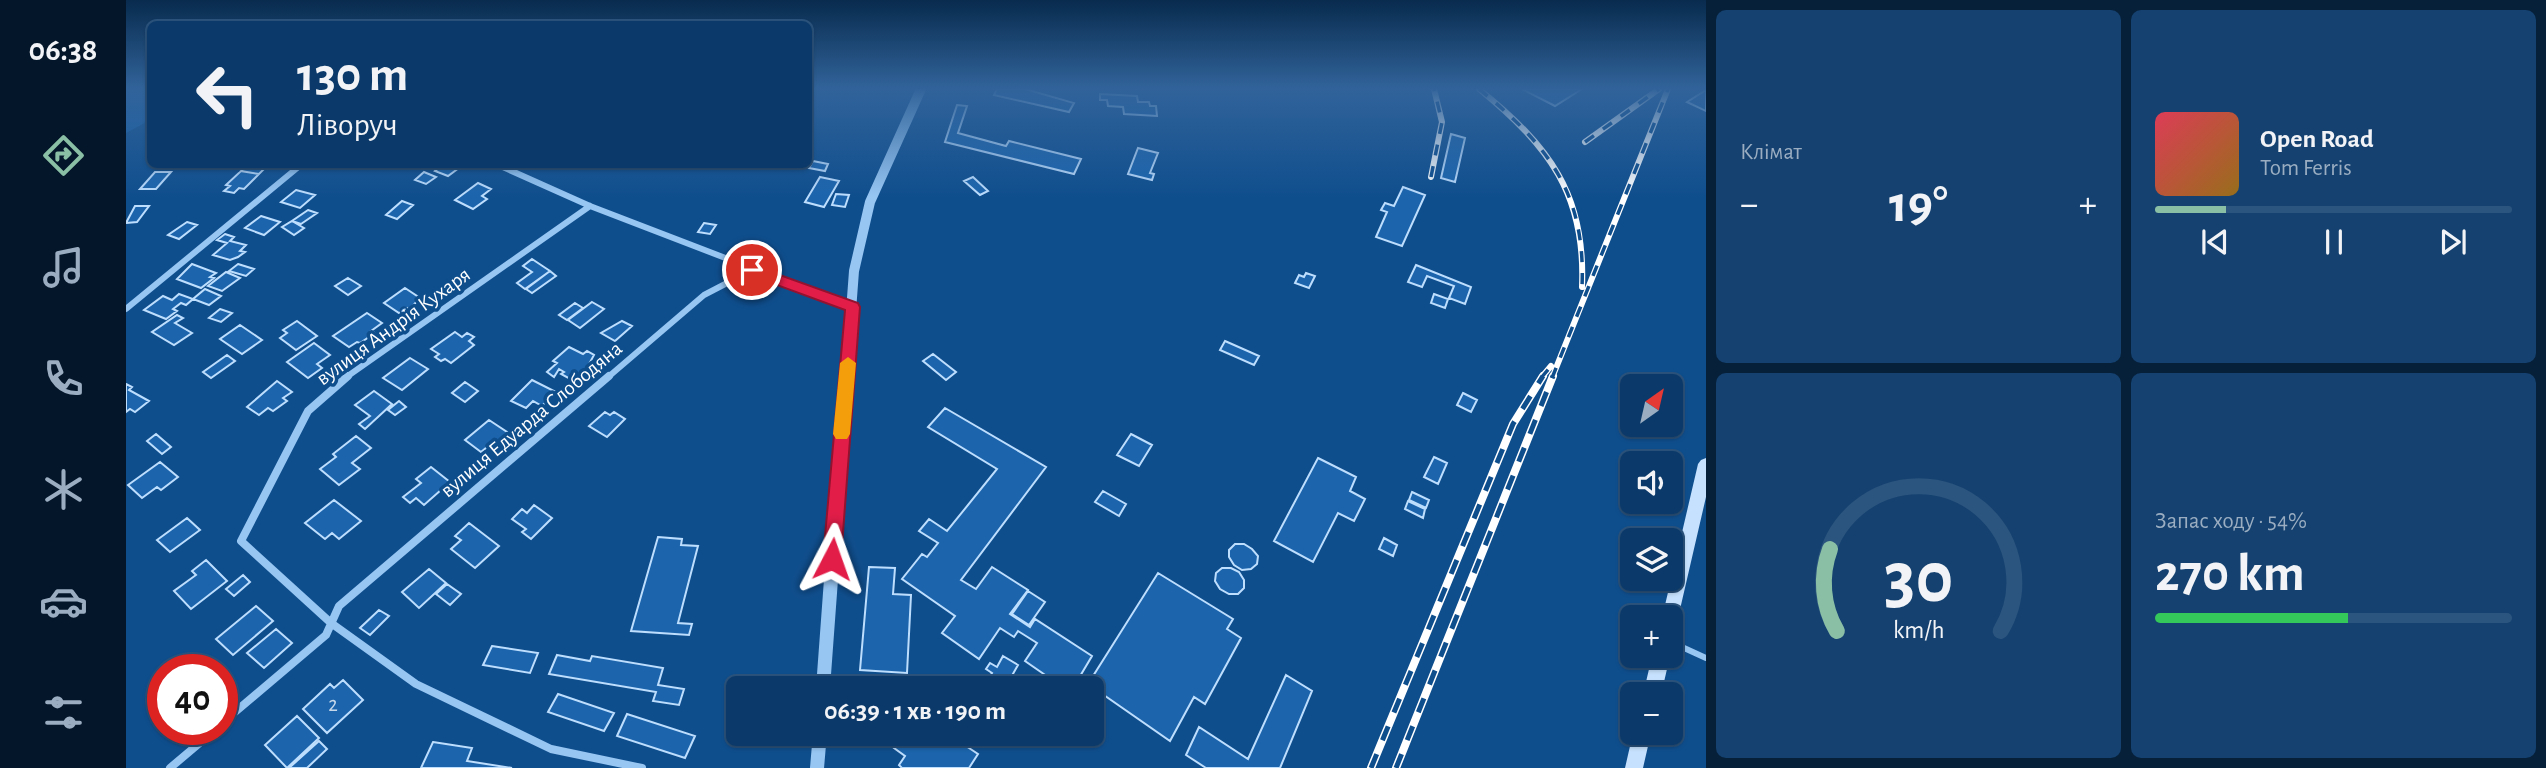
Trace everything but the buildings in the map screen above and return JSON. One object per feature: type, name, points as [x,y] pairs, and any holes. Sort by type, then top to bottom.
[{"type":"main road","points":[[1673,605],[1706,464]]},
{"type":"main road","points":[[1634,768],[1639,745]]},
{"type":"street","points":[[824,676],[854,271],[870,202],[905,125]]},
{"type":"street","points":[[126,309],[297,168]]},
{"type":"street","points":[[505,168],[590,206],[853,307]]},
{"type":"street","name":"вулиця Андрія Кухаря","points":[[590,206],[344,379],[308,411],[241,541],[331,623],[416,684],[551,749],[642,768]]},
{"type":"street","name":"вулиця Едуарда Слободяна","points":[[331,623],[339,606],[704,295],[752,270]]},
{"type":"street","points":[[238,709],[326,635],[331,623]]},
{"type":"street","points":[[170,768],[197,745]]},
{"type":"street","points":[[817,768],[819,746]]},
{"type":"lane","points":[[1683,647],[1706,658]]},
{"type":"shaded area","points":[[126,125],[141,125],[126,133]]},
{"type":"railway","points":[[1431,177],[1441,125]]},
{"type":"railway","points":[[1519,125],[1543,152],[1570,199],[1582,254],[1582,287]]},
{"type":"railway","points":[[1585,142],[1609,125]]},
{"type":"railway","points":[[1552,378],[1654,125]]},
{"type":"railway","points":[[1541,378],[1551,366]]},
{"type":"railway","points":[[1371,768],[1513,424],[1543,376]]},
{"type":"railway","points":[[1396,768],[1553,376]]},
{"type":"slow traffic","points":[[841,434],[848,363]]},
{"type":"route","points":[[752,270],[853,307],[832,559]]}]
